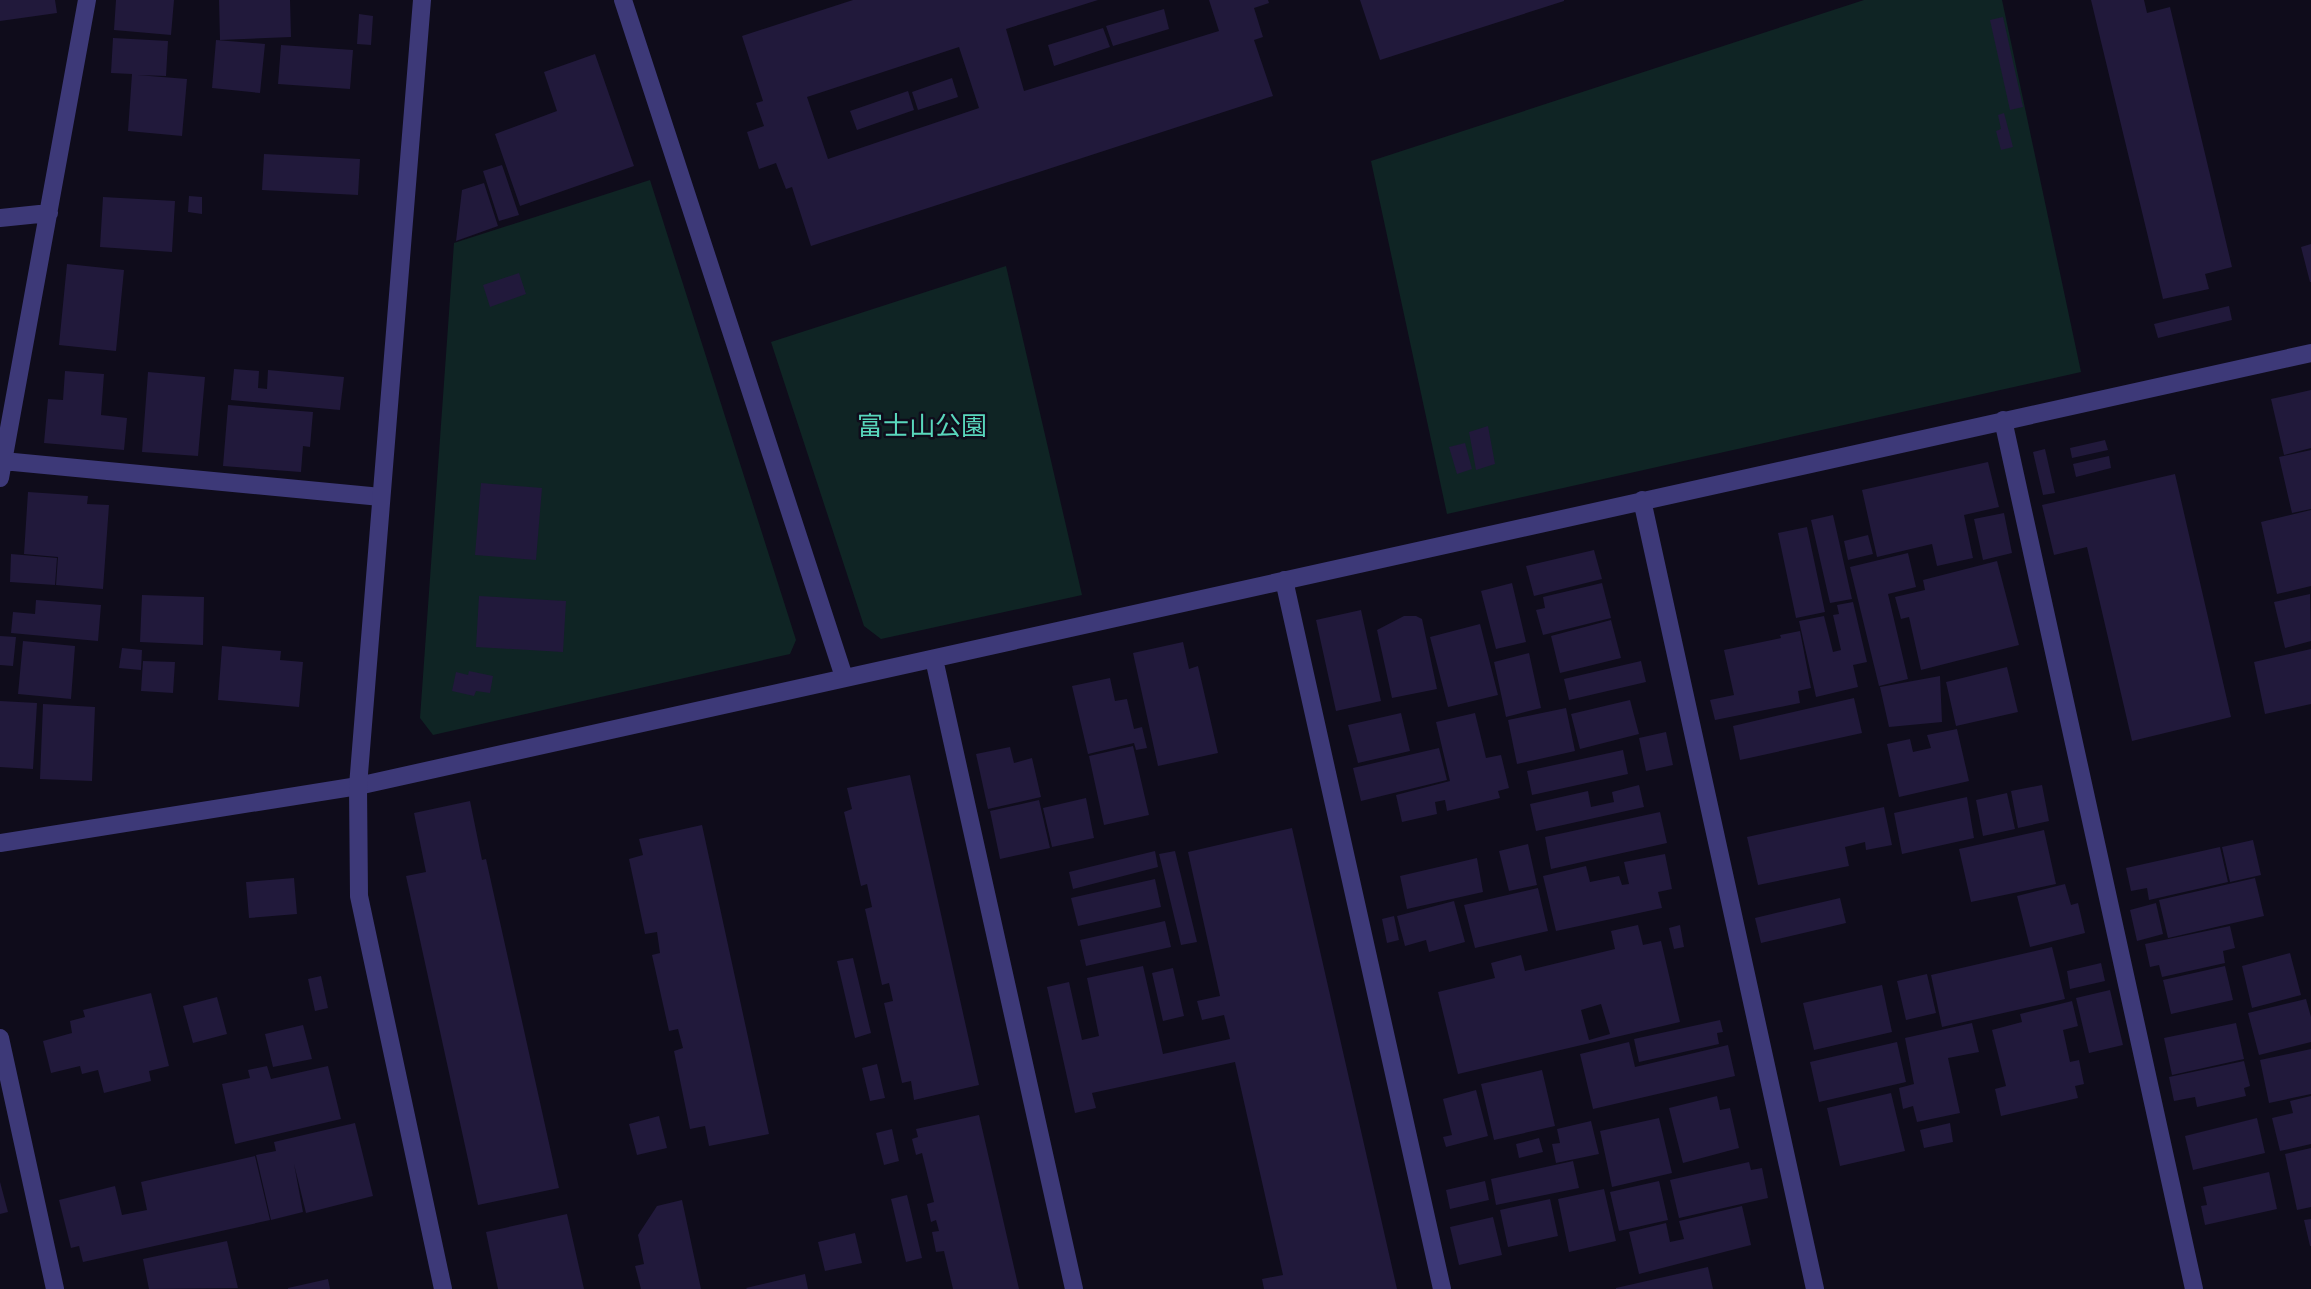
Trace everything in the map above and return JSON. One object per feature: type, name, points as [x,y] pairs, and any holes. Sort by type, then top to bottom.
[{"type":"street","points":[[88,0],[2,470],[381,497]]},
{"type":"street","points":[[422,0],[358,786],[359,896],[443,1289]]},
{"type":"street","points":[[624,0],[844,677]]},
{"type":"street","points":[[0,218],[49,213]]},
{"type":"street","points":[[0,843],[358,786],[2311,353]]},
{"type":"street","points":[[2003,420],[2194,1289]]},
{"type":"street","points":[[1642,500],[1815,1289]]},
{"type":"street","points":[[1284,580],[1442,1289]]},
{"type":"street","points":[[934,659],[1074,1289]]},
{"type":"street","points":[[0,1038],[55,1289]]},
{"type":"green space","points":[[1864,0],[2002,0],[2081,372],[1447,514],[1371,161]]},
{"type":"green space","points":[[650,180],[796,640],[790,654],[433,735],[420,718],[454,243]]},
{"type":"green space","name":"富士山公園","points":[[1006,266],[1082,595],[881,639],[864,626],[771,342]]},
{"type":"building","points":[[0,0],[55,0],[57,13],[0,21]]},
{"type":"building","points":[[116,0],[174,0],[171,35],[114,30]]},
{"type":"building","points":[[219,0],[290,0],[291,37],[220,40]]},
{"type":"building","points":[[853,0],[1098,0],[1006,29],[1024,91],[1219,31],[1209,0],[1268,0],[1269,3],[1254,8],[1263,37],[1254,40],[1273,96],[811,246],[792,187],[786,189],[776,163],[759,169],[747,132],[764,126],[756,103],[763,101],[742,36]],"holes":[[[959,47],[979,108],[828,159],[807,97]]]},
{"type":"building","points":[[1360,0],[1564,0],[1564,1],[1380,60]]},
{"type":"building","points":[[2091,0],[2144,0],[2147,13],[2170,7],[2232,267],[2205,274],[2209,289],[2163,299]]},
{"type":"building","points":[[1164,9],[1169,29],[1113,46],[1106,26]]},
{"type":"building","points":[[359,14],[373,16],[371,45],[357,44]]},
{"type":"building","points":[[2003,17],[2023,107],[2010,110],[1990,20]]},
{"type":"building","points":[[1103,28],[1110,47],[1054,66],[1048,45]]},
{"type":"building","points":[[113,38],[168,41],[166,76],[137,75],[187,79],[182,136],[128,131],[132,74],[111,73]]},
{"type":"building","points":[[216,40],[265,44],[260,93],[212,88]]},
{"type":"building","points":[[281,45],[353,50],[350,89],[278,84]]},
{"type":"building","points":[[595,54],[634,166],[520,206],[495,134],[557,111],[544,72]]},
{"type":"building","points":[[952,78],[958,97],[918,110],[912,92]]},
{"type":"building","points":[[908,91],[914,110],[857,130],[850,111]]},
{"type":"building","points":[[2004,113],[2013,147],[2001,150],[1996,131],[2001,129],[1998,115]]},
{"type":"building","points":[[264,154],[360,159],[358,195],[262,190]]},
{"type":"building","points":[[502,165],[519,215],[499,221],[483,171]]},
{"type":"building","points":[[484,183],[498,226],[456,241],[462,190]]},
{"type":"building","points":[[189,196],[202,197],[202,214],[188,212]]},
{"type":"building","points":[[103,197],[175,201],[172,252],[100,247]]},
{"type":"building","points":[[2311,244],[2311,282],[2310,282],[2301,247]]},
{"type":"building","points":[[67,264],[124,270],[116,351],[59,345]]},
{"type":"building","points":[[519,273],[526,294],[490,307],[483,285]]},
{"type":"building","points":[[2229,306],[2232,320],[2158,338],[2154,324]]},
{"type":"building","points":[[234,369],[259,371],[258,388],[267,389],[268,370],[344,377],[340,410],[231,400]]},
{"type":"building","points":[[65,371],[104,374],[101,415],[127,418],[124,450],[44,443],[48,399],[63,400]]},
{"type":"building","points":[[148,372],[205,377],[198,456],[142,452]]},
{"type":"building","points":[[2311,390],[2311,448],[2284,455],[2271,399]]},
{"type":"building","points":[[228,405],[313,412],[310,447],[303,446],[301,472],[223,466]]},
{"type":"building","points":[[1488,426],[1495,464],[1476,470],[1469,432]]},
{"type":"building","points":[[2105,440],[2108,450],[2072,458],[2070,448]]},
{"type":"building","points":[[1465,443],[1472,469],[1457,474],[1449,447]]},
{"type":"building","points":[[2045,449],[2055,493],[2043,495],[2033,452]]},
{"type":"building","points":[[2311,450],[2311,509],[2292,513],[2279,457]]},
{"type":"building","points":[[2109,456],[2111,468],[2076,477],[2073,464]]},
{"type":"building","points":[[1988,462],[1999,507],[1964,515],[1973,558],[1937,566],[1932,544],[1877,557],[1862,490]]},
{"type":"building","points":[[2175,474],[2231,717],[2132,741],[2087,547],[2054,555],[2042,505]]},
{"type":"building","points":[[481,483],[542,488],[536,560],[475,555]]},
{"type":"building","points":[[28,492],[88,496],[87,504],[109,505],[103,589],[56,585],[58,557],[24,554]]},
{"type":"building","points":[[2311,510],[2311,586],[2277,594],[2261,522]]},
{"type":"building","points":[[2004,513],[2012,553],[1983,560],[1974,519]]},
{"type":"building","points":[[1833,515],[1852,599],[1830,603],[1811,520]]},
{"type":"building","points":[[1807,527],[1825,612],[1796,618],[1778,533]]},
{"type":"building","points":[[1868,535],[1873,554],[1848,560],[1844,541]]},
{"type":"building","points":[[1594,550],[1602,579],[1534,596],[1526,566]]},
{"type":"building","points":[[1908,553],[1916,587],[1888,594],[1908,679],[1879,686],[1850,567]]},
{"type":"building","points":[[11,554],[57,558],[55,585],[10,582]]},
{"type":"building","points":[[1997,561],[2019,645],[1921,670],[1909,617],[1901,619],[1895,597],[1925,590],[1923,580]]},
{"type":"building","points":[[1512,583],[1526,642],[1496,649],[1481,591]]},
{"type":"building","points":[[1602,583],[1611,618],[1543,635],[1536,610],[1545,608],[1543,597]]},
{"type":"building","points":[[2310,594],[2311,641],[2285,648],[2274,602]]},
{"type":"building","points":[[142,595],[204,597],[203,645],[140,642]]},
{"type":"building","points":[[479,596],[566,601],[563,652],[476,647]]},
{"type":"building","points":[[36,600],[101,605],[98,641],[11,633],[13,612],[35,614]]},
{"type":"building","points":[[1853,602],[1867,662],[1853,665],[1858,687],[1816,697],[1799,621],[1824,616],[1833,652],[1841,650],[1833,615],[1839,614],[1837,605]]},
{"type":"building","points":[[1361,610],[1381,701],[1336,711],[1316,620]]},
{"type":"building","points":[[1404,616],[1422,619],[1437,689],[1392,698],[1377,630]]},
{"type":"building","points":[[1611,620],[1621,658],[1560,673],[1551,636]]},
{"type":"building","points":[[1480,624],[1498,695],[1448,707],[1430,637]]},
{"type":"building","points":[[1800,631],[1811,688],[1798,691],[1800,703],[1715,720],[1710,700],[1734,695],[1724,650],[1781,638],[1780,635]]},
{"type":"building","points":[[0,636],[16,637],[13,666],[0,665]]},
{"type":"building","points":[[23,641],[75,646],[71,699],[18,694]]},
{"type":"building","points":[[1183,642],[1189,669],[1198,666],[1218,753],[1158,766],[1133,653]]},
{"type":"building","points":[[222,646],[281,651],[280,660],[303,662],[299,707],[218,700]]},
{"type":"building","points":[[122,648],[142,650],[141,670],[119,668]]},
{"type":"building","points":[[2311,649],[2311,704],[2265,714],[2254,662]]},
{"type":"building","points":[[1529,653],[1541,708],[1506,717],[1494,662]]},
{"type":"building","points":[[143,661],[175,662],[173,693],[141,691]]},
{"type":"building","points":[[1641,661],[1646,682],[1569,700],[1564,679]]},
{"type":"building","points":[[2007,667],[2018,712],[1956,726],[1946,682]]},
{"type":"building","points":[[469,671],[493,676],[490,693],[476,691],[474,696],[452,691],[456,672],[468,675]]},
{"type":"building","points":[[1940,676],[1942,722],[1889,727],[1880,687]]},
{"type":"building","points":[[1110,678],[1115,701],[1127,699],[1134,729],[1142,727],[1147,748],[1136,750],[1134,743],[1088,754],[1072,686]]},
{"type":"building","points":[[1854,698],[1862,733],[1740,760],[1733,726]]},
{"type":"building","points":[[1630,700],[1639,734],[1580,749],[1571,714]]},
{"type":"building","points":[[0,701],[37,703],[33,769],[0,767]]},
{"type":"building","points":[[43,704],[95,707],[92,781],[40,779]]},
{"type":"building","points":[[1566,708],[1575,751],[1517,764],[1508,720]]},
{"type":"building","points":[[1401,713],[1410,751],[1358,763],[1348,725]]},
{"type":"building","points":[[1475,713],[1486,758],[1501,755],[1509,788],[1498,791],[1500,798],[1447,811],[1445,800],[1435,802],[1437,814],[1402,822],[1396,795],[1450,781],[1436,722]]},
{"type":"building","points":[[1957,729],[1969,781],[1899,797],[1887,744],[1910,739],[1913,752],[1931,748],[1927,735]]},
{"type":"building","points":[[1666,732],[1673,765],[1646,771],[1639,738]]},
{"type":"building","points":[[1133,746],[1149,815],[1104,825],[1089,756]]},
{"type":"building","points":[[1010,747],[1014,763],[1032,758],[1041,797],[988,809],[976,754]]},
{"type":"building","points":[[1439,748],[1447,780],[1361,801],[1353,768]]},
{"type":"building","points":[[1623,750],[1628,774],[1532,795],[1527,771]]},
{"type":"building","points":[[910,775],[979,1085],[914,1100],[911,1081],[902,1083],[884,1003],[893,1001],[889,983],[882,985],[865,909],[872,907],[867,884],[861,886],[844,812],[852,809],[847,788]]},
{"type":"building","points":[[1639,785],[1644,807],[1536,831],[1530,804],[1588,791],[1591,807],[1614,802],[1612,792]]},
{"type":"building","points":[[2042,785],[2049,821],[2018,828],[2011,791]]},
{"type":"building","points":[[2007,793],[2015,829],[1983,836],[1976,800]]},
{"type":"building","points":[[1967,797],[1974,838],[1902,854],[1894,813]]},
{"type":"building","points":[[1086,798],[1094,838],[1052,847],[1043,808]]},
{"type":"building","points":[[1039,800],[1050,848],[1000,859],[990,811]]},
{"type":"building","points":[[470,801],[482,860],[486,859],[559,1188],[478,1205],[406,876],[426,872],[414,813]]},
{"type":"building","points":[[1884,807],[1892,845],[1866,850],[1865,842],[1845,847],[1849,866],[1758,885],[1747,837]]},
{"type":"building","points":[[1660,812],[1667,843],[1551,869],[1545,837]]},
{"type":"building","points":[[702,825],[769,1134],[709,1146],[705,1126],[690,1129],[674,1051],[683,1048],[678,1029],[669,1031],[652,955],[660,953],[657,932],[645,934],[629,859],[643,855],[639,839]]},
{"type":"building","points":[[1292,828],[1397,1289],[1264,1289],[1262,1279],[1283,1275],[1235,1062],[1092,1093],[1096,1108],[1075,1113],[1047,987],[1069,982],[1082,1040],[1099,1036],[1087,978],[1143,966],[1163,1054],[1230,1039],[1224,1015],[1202,1020],[1197,1001],[1220,996],[1188,852]]},
{"type":"building","points":[[2044,830],[2056,884],[1971,902],[1959,849]]},
{"type":"building","points":[[2253,840],[2261,875],[2230,882],[2222,847]]},
{"type":"building","points":[[1528,844],[1537,885],[1509,891],[1499,851]]},
{"type":"building","points":[[2220,847],[2228,882],[2149,900],[2147,888],[2131,891],[2126,868]]},
{"type":"building","points":[[1155,851],[1158,867],[1073,889],[1069,872]]},
{"type":"building","points":[[1175,851],[1197,942],[1181,945],[1159,854]]},
{"type":"building","points":[[1665,854],[1672,889],[1658,892],[1662,908],[1556,931],[1543,876],[1586,866],[1590,882],[1619,876],[1622,885],[1629,884],[1624,862]]},
{"type":"building","points":[[1477,858],[1483,892],[1407,909],[1400,876]]},
{"type":"building","points":[[294,878],[297,914],[249,918],[246,882]]},
{"type":"building","points":[[2255,878],[2264,916],[2168,938],[2159,900]]},
{"type":"building","points":[[1155,879],[1161,907],[1078,926],[1071,898]]},
{"type":"building","points":[[2065,884],[2071,905],[2078,903],[2085,933],[2030,947],[2017,896]]},
{"type":"building","points":[[1538,888],[1548,931],[1475,948],[1464,905]]},
{"type":"building","points":[[1840,898],[1846,923],[1761,943],[1755,918]]},
{"type":"building","points":[[1454,901],[1465,942],[1429,952],[1426,940],[1405,946],[1397,916]]},
{"type":"building","points":[[2156,903],[2163,934],[2137,941],[2130,910]]},
{"type":"building","points":[[1394,916],[1399,940],[1387,943],[1382,919]]},
{"type":"building","points":[[1165,921],[1171,947],[1086,966],[1080,940]]},
{"type":"building","points":[[1638,925],[1643,945],[1661,941],[1680,1022],[1458,1074],[1438,992],[1495,978],[1491,963],[1521,955],[1525,971],[1615,949],[1611,931]],"holes":[[[1601,1004],[1610,1034],[1589,1040],[1581,1010]]]},
{"type":"building","points":[[1680,925],[1684,947],[1674,949],[1669,928]]},
{"type":"building","points":[[2230,926],[2235,948],[2223,951],[2225,963],[2162,977],[2159,965],[2150,967],[2145,944]]},
{"type":"building","points":[[2052,947],[2065,999],[1942,1027],[1931,975]]},
{"type":"building","points":[[2290,953],[2301,995],[2252,1008],[2242,966]]},
{"type":"building","points":[[853,958],[871,1033],[855,1038],[837,961]]},
{"type":"building","points":[[2101,963],[2105,981],[2070,989],[2067,971]]},
{"type":"building","points":[[2225,966],[2233,1000],[2171,1014],[2163,980]]},
{"type":"building","points":[[1173,968],[1184,1016],[1163,1021],[1152,973]]},
{"type":"building","points":[[1927,974],[1936,1013],[1906,1020],[1897,981]]},
{"type":"building","points":[[321,976],[328,1008],[315,1011],[308,979]]},
{"type":"building","points":[[1882,985],[1892,1032],[1814,1050],[1803,1003]]},
{"type":"building","points":[[2110,990],[2123,1045],[2089,1053],[2076,998]]},
{"type":"building","points":[[151,993],[169,1066],[149,1071],[151,1081],[104,1093],[98,1070],[82,1074],[80,1066],[51,1073],[43,1041],[72,1033],[70,1021],[85,1017],[83,1010]]},
{"type":"building","points":[[217,997],[227,1034],[193,1043],[183,1006]]},
{"type":"building","points":[[2306,999],[2311,1017],[2311,1042],[2259,1055],[2248,1013]]},
{"type":"building","points":[[2072,1001],[2078,1026],[2063,1030],[2070,1062],[2079,1060],[2084,1084],[2075,1086],[2078,1098],[2001,1116],[1995,1089],[2006,1086],[1992,1030],[2022,1022],[2020,1014]]},
{"type":"building","points":[[1720,1020],[1723,1032],[1717,1033],[1719,1044],[1639,1062],[1634,1039]]},
{"type":"building","points":[[1972,1023],[1979,1052],[1948,1058],[1960,1113],[1917,1122],[1913,1106],[1903,1109],[1899,1088],[1914,1084],[1905,1038]]},
{"type":"building","points":[[2236,1023],[2244,1059],[2172,1075],[2164,1038]]},
{"type":"building","points":[[303,1025],[312,1059],[273,1067],[265,1034]]},
{"type":"building","points":[[1629,1042],[1635,1067],[1728,1045],[1735,1076],[1593,1109],[1580,1054]]},
{"type":"building","points":[[1897,1042],[1906,1082],[1819,1102],[1810,1062]]},
{"type":"building","points":[[2311,1049],[2311,1094],[2269,1103],[2260,1060]]},
{"type":"building","points":[[2244,1061],[2250,1086],[2244,1088],[2246,1096],[2197,1107],[2195,1097],[2174,1101],[2169,1077]]},
{"type":"building","points":[[877,1064],[885,1098],[870,1101],[862,1068]]},
{"type":"building","points":[[267,1066],[271,1079],[328,1066],[341,1119],[235,1144],[222,1084],[250,1078],[248,1070]]},
{"type":"building","points":[[1542,1070],[1555,1126],[1494,1140],[1481,1084]]},
{"type":"building","points":[[1476,1090],[1488,1136],[1446,1147],[1443,1137],[1452,1135],[1443,1099]]},
{"type":"building","points":[[1891,1093],[1905,1151],[1840,1166],[1827,1108]]},
{"type":"building","points":[[1717,1096],[1720,1110],[1730,1108],[1739,1148],[1683,1163],[1669,1108]]},
{"type":"building","points":[[2311,1096],[2311,1144],[2280,1151],[2272,1118],[2293,1113],[2290,1101]]},
{"type":"building","points":[[979,1115],[1019,1289],[953,1289],[944,1251],[936,1252],[932,1232],[939,1231],[936,1220],[931,1222],[927,1204],[934,1202],[922,1153],[916,1155],[912,1139],[918,1137],[916,1129]]},
{"type":"building","points":[[659,1116],[667,1148],[637,1155],[629,1124]]},
{"type":"building","points":[[1659,1118],[1672,1173],[1612,1187],[1600,1131]]},
{"type":"building","points":[[2257,1118],[2265,1153],[2193,1170],[2185,1136]]},
{"type":"building","points":[[1591,1121],[1599,1154],[1556,1163],[1552,1144],[1560,1143],[1557,1129]]},
{"type":"building","points":[[355,1123],[373,1196],[306,1213],[294,1164],[303,1212],[271,1220],[256,1155],[276,1151],[274,1142]]},
{"type":"building","points":[[1950,1123],[1953,1142],[1924,1148],[1920,1130]]},
{"type":"building","points":[[892,1129],[899,1161],[884,1165],[876,1133]]},
{"type":"building","points":[[1539,1138],[1543,1152],[1519,1158],[1516,1144]]},
{"type":"building","points":[[2311,1148],[2311,1207],[2297,1210],[2285,1154]]},
{"type":"building","points":[[255,1156],[270,1220],[83,1262],[79,1246],[71,1248],[59,1200],[115,1186],[122,1215],[147,1210],[141,1182]]},
{"type":"building","points":[[1573,1161],[1579,1188],[1496,1205],[1491,1179]]},
{"type":"building","points":[[1749,1162],[1751,1170],[1762,1168],[1768,1198],[1679,1218],[1670,1180]]},
{"type":"building","points":[[2269,1172],[2277,1209],[2205,1225],[2201,1206],[2207,1205],[2203,1187]]},
{"type":"building","points":[[1485,1181],[1489,1200],[1450,1209],[1446,1190]]},
{"type":"building","points":[[1659,1181],[1668,1220],[1619,1231],[1610,1192]]},
{"type":"building","points":[[0,1182],[8,1212],[0,1214]]},
{"type":"building","points":[[1604,1189],[1616,1241],[1569,1252],[1558,1199]]},
{"type":"building","points":[[907,1195],[922,1258],[906,1262],[891,1199]]},
{"type":"building","points":[[1550,1199],[1558,1236],[1508,1247],[1500,1210]]},
{"type":"building","points":[[682,1200],[701,1289],[641,1289],[635,1266],[644,1264],[638,1235],[657,1206]]},
{"type":"building","points":[[1742,1206],[1751,1245],[1639,1274],[1629,1232],[1666,1223],[1670,1242],[1684,1239],[1679,1221]]},
{"type":"building","points":[[567,1214],[584,1289],[498,1289],[486,1232]]},
{"type":"building","points":[[1493,1217],[1502,1255],[1459,1265],[1450,1227]]},
{"type":"building","points":[[2311,1219],[2311,1246],[2310,1246],[2304,1220]]},
{"type":"building","points":[[855,1233],[862,1263],[825,1271],[818,1242]]},
{"type":"building","points":[[227,1241],[238,1288],[149,1289],[143,1259]]},
{"type":"building","points":[[1708,1267],[1713,1289],[1616,1289],[1616,1288]]},
{"type":"building","points":[[805,1274],[808,1289],[746,1288]]},
{"type":"building","points":[[328,1279],[330,1289],[288,1289],[288,1288]]}]
